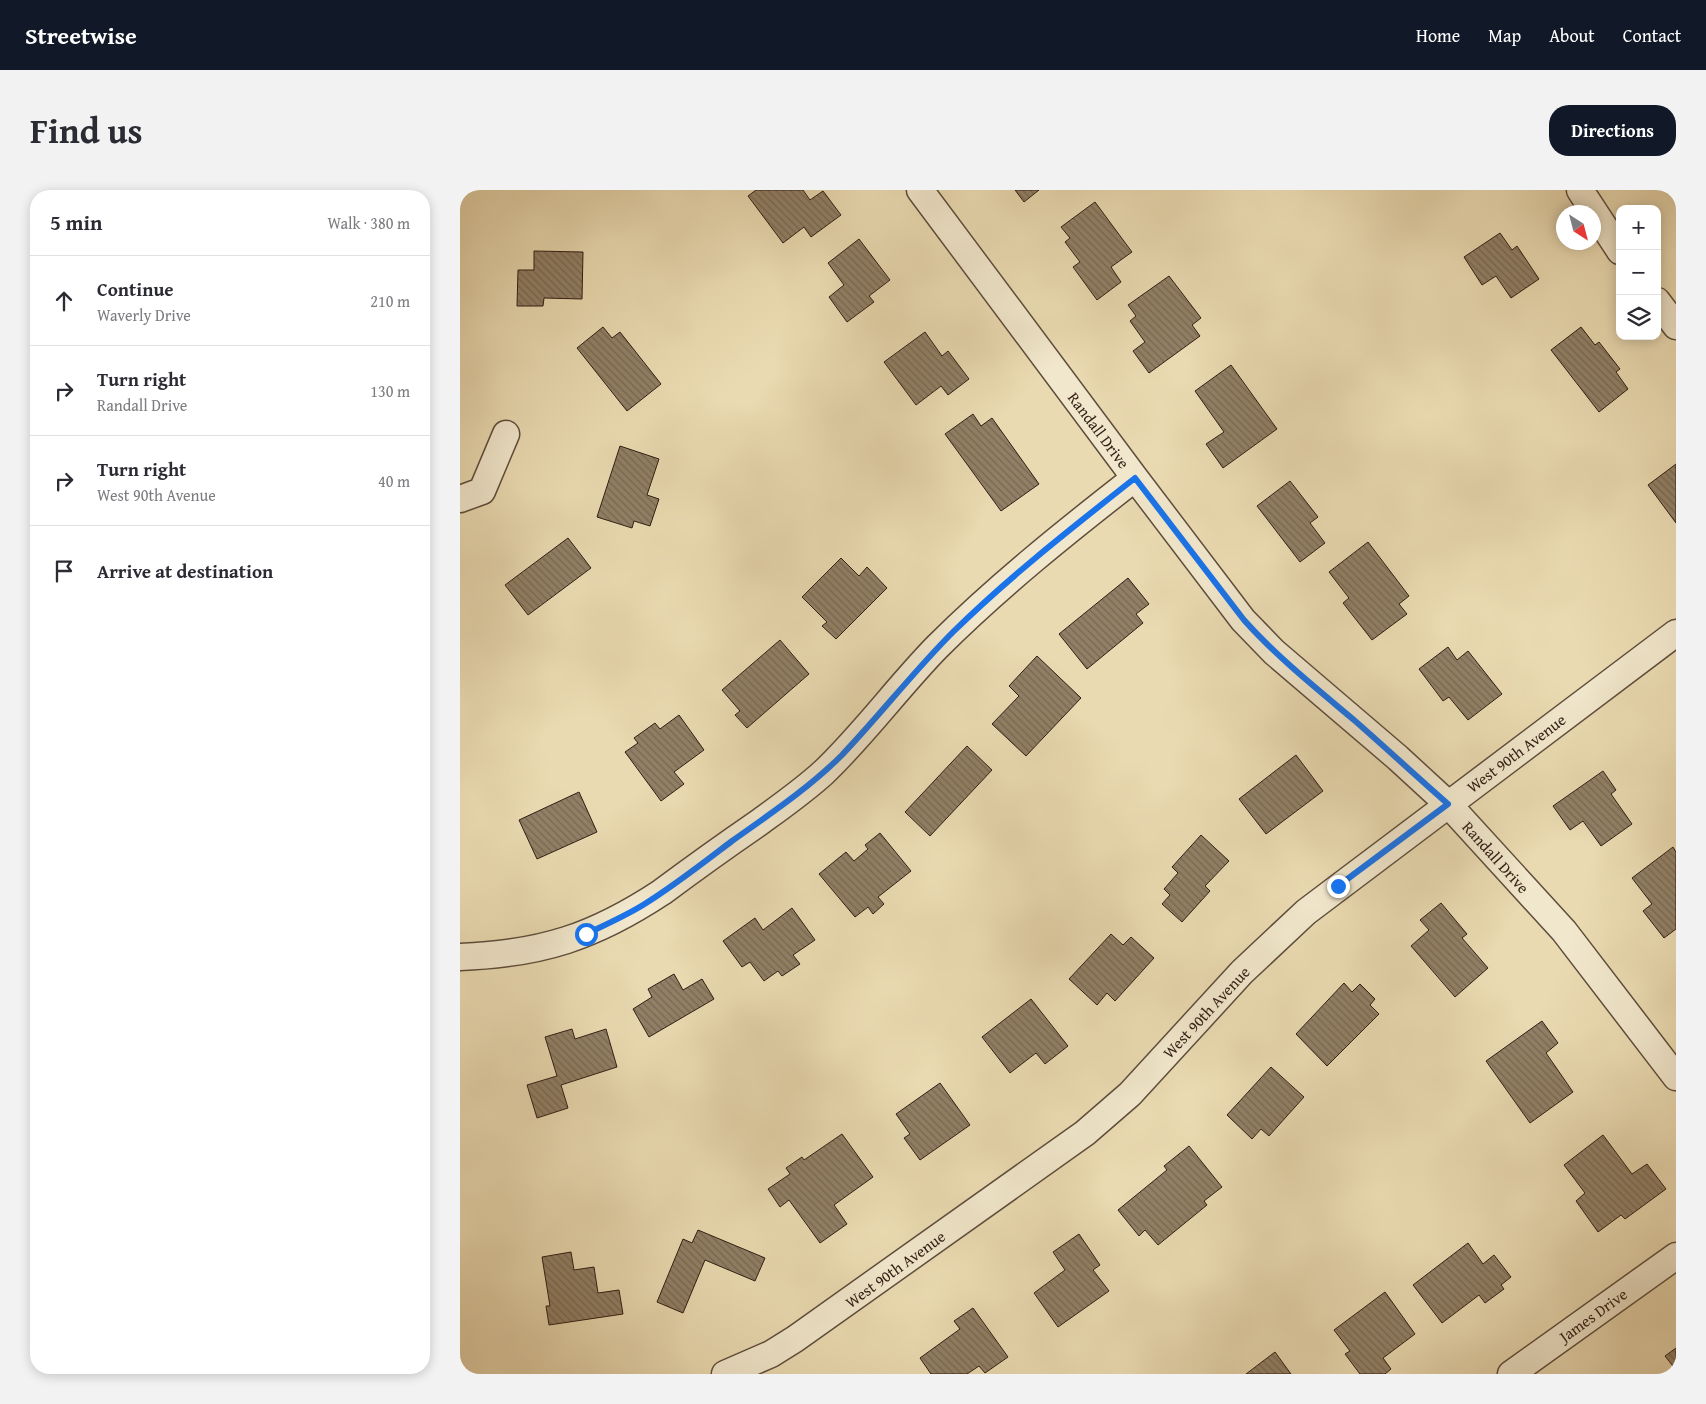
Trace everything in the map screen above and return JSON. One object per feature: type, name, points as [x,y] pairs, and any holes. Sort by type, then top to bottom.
[{"type":"street","name":"Randall Drive","points":[[920,190],[1135,478],[1244,620],[1291,667],[1398,758],[1448,804],[1564,931],[1676,1077]]},
{"type":"street","points":[[1580,190],[1619,250]]},
{"type":"street","points":[[1661,306],[1676,326]]},
{"type":"street","points":[[460,499],[482,491],[506,434]]},
{"type":"street","points":[[460,957],[516,953],[562,943],[607,924],[642,906],[662,892],[792,798],[821,774],[842,754],[916,670],[955,630],[1006,583],[1135,478]]},
{"type":"street","name":"West 90th Avenue","points":[[725,1374],[771,1354],[795,1339],[1085,1133],[1130,1094],[1242,972],[1286,929],[1338,886],[1676,633]]},
{"type":"street","name":"James Drive","points":[[1511,1374],[1676,1256]]},
{"type":"building","points":[[756,190],[803,190],[810,200],[823,191],[841,215],[811,237],[804,227],[783,243],[748,196]]},
{"type":"building","points":[[1015,190],[1039,190],[1024,202]]},
{"type":"building","points":[[1095,202],[1132,252],[1111,267],[1121,282],[1097,300],[1073,267],[1080,262],[1065,242],[1070,238],[1061,227]]},
{"type":"building","points":[[1500,233],[1512,250],[1517,246],[1539,279],[1511,298],[1496,276],[1482,285],[1464,257]]},
{"type":"building","points":[[859,239],[890,280],[869,296],[874,302],[847,322],[829,297],[844,285],[828,263]]},
{"type":"building","points":[[534,251],[583,252],[582,299],[544,298],[543,306],[517,306],[518,270],[534,270]]},
{"type":"building","points":[[1169,276],[1201,318],[1192,325],[1200,336],[1149,373],[1133,351],[1145,342],[1130,321],[1136,316],[1128,305]]},
{"type":"building","points":[[603,327],[612,338],[620,332],[661,384],[627,411],[577,348]]},
{"type":"building","points":[[1581,327],[1595,345],[1599,342],[1620,369],[1616,372],[1628,389],[1599,412],[1551,350]]},
{"type":"building","points":[[925,332],[942,356],[948,351],[969,379],[948,395],[941,386],[916,405],[884,362]]},
{"type":"building","points":[[1231,365],[1277,429],[1223,468],[1206,444],[1224,432],[1195,391]]},
{"type":"building","points":[[973,414],[981,426],[992,418],[1039,484],[1001,511],[945,434]]},
{"type":"building","points":[[620,446],[659,459],[647,495],[659,499],[650,526],[634,521],[632,528],[597,517]]},
{"type":"building","points":[[1676,464],[1676,523],[1648,485]]},
{"type":"building","points":[[1290,481],[1318,517],[1310,523],[1325,543],[1300,562],[1257,506]]},
{"type":"building","points":[[568,538],[591,568],[528,615],[505,585]]},
{"type":"building","points":[[1368,542],[1409,596],[1399,604],[1407,614],[1372,640],[1343,603],[1349,598],[1329,572]]},
{"type":"building","points":[[841,558],[859,576],[867,567],[887,588],[836,639],[822,626],[827,622],[802,597]]},
{"type":"building","points":[[1128,578],[1149,604],[1136,614],[1143,623],[1087,669],[1059,634]]},
{"type":"building","points":[[780,640],[809,674],[747,728],[735,715],[740,711],[722,690]]},
{"type":"building","points":[[1448,647],[1457,660],[1468,651],[1502,694],[1468,720],[1449,697],[1443,701],[1419,669]]},
{"type":"building","points":[[1037,656],[1081,698],[1026,756],[992,724],[1019,696],[1009,686]]},
{"type":"building","points":[[679,715],[704,750],[674,772],[684,784],[661,801],[625,752],[638,743],[634,738],[655,723],[660,729]]},
{"type":"building","points":[[967,746],[992,770],[930,836],[905,812]]},
{"type":"building","points":[[1296,755],[1323,791],[1266,834],[1239,799]]},
{"type":"building","points":[[1603,771],[1616,790],[1611,794],[1632,824],[1601,846],[1583,821],[1570,830],[1553,806]]},
{"type":"building","points":[[579,792],[597,832],[537,859],[519,820]]},
{"type":"building","points":[[880,833],[911,871],[878,897],[884,904],[873,914],[868,907],[855,917],[819,874],[846,852],[854,861],[868,849],[865,845]]},
{"type":"building","points":[[1201,835],[1229,861],[1205,886],[1210,891],[1182,922],[1162,904],[1170,895],[1164,889],[1178,873],[1172,867]]},
{"type":"building","points":[[1673,847],[1676,852],[1676,929],[1664,938],[1643,911],[1652,904],[1632,878]]},
{"type":"building","points":[[1441,903],[1467,934],[1462,938],[1488,968],[1455,997],[1411,946],[1429,930],[1420,920]]},
{"type":"building","points":[[792,908],[815,940],[793,955],[800,964],[782,976],[778,971],[764,981],[750,962],[742,967],[723,941],[755,918],[763,930]]},
{"type":"building","points":[[1111,934],[1123,945],[1131,937],[1154,958],[1115,1001],[1107,993],[1097,1005],[1069,979]]},
{"type":"building","points":[[674,974],[683,990],[702,979],[714,999],[649,1037],[633,1009],[652,997],[648,989]]},
{"type":"building","points":[[1344,983],[1352,992],[1360,984],[1375,999],[1370,1005],[1379,1014],[1327,1066],[1296,1034]]},
{"type":"building","points":[[1031,999],[1068,1046],[1045,1064],[1036,1053],[1010,1073],[982,1037]]},
{"type":"building","points":[[1542,1021],[1558,1043],[1546,1053],[1573,1092],[1530,1123],[1486,1061]]},
{"type":"building","points":[[572,1029],[575,1039],[606,1029],[617,1067],[561,1085],[568,1108],[537,1118],[527,1085],[557,1076],[545,1037]]},
{"type":"building","points":[[1271,1067],[1304,1097],[1269,1136],[1261,1129],[1252,1139],[1227,1115]]},
{"type":"building","points":[[940,1083],[970,1125],[920,1160],[904,1138],[910,1134],[896,1114]]},
{"type":"building","points":[[842,1134],[873,1177],[834,1205],[847,1224],[820,1243],[789,1200],[780,1207],[768,1189],[790,1174],[786,1168],[802,1157],[804,1160]]},
{"type":"building","points":[[1603,1135],[1632,1174],[1647,1164],[1666,1189],[1625,1219],[1621,1215],[1598,1232],[1576,1201],[1585,1193],[1564,1165]]},
{"type":"building","points":[[1189,1146],[1222,1187],[1204,1201],[1207,1205],[1158,1245],[1145,1230],[1139,1236],[1118,1210],[1167,1170],[1164,1166]]},
{"type":"building","points":[[698,1230],[765,1258],[755,1281],[705,1260],[683,1313],[657,1302],[683,1239],[692,1243]]},
{"type":"building","points":[[1079,1234],[1100,1265],[1093,1270],[1109,1291],[1058,1327],[1034,1293],[1065,1270],[1053,1252]]},
{"type":"building","points":[[1468,1243],[1483,1264],[1494,1255],[1511,1277],[1501,1285],[1504,1289],[1485,1303],[1479,1295],[1442,1323],[1413,1285]]},
{"type":"building","points":[[571,1252],[574,1270],[594,1267],[598,1293],[619,1290],[623,1314],[549,1325],[546,1306],[550,1306],[542,1257]]},
{"type":"building","points":[[1385,1292],[1415,1334],[1383,1358],[1391,1369],[1385,1374],[1360,1374],[1345,1354],[1350,1351],[1334,1330]]},
{"type":"building","points":[[973,1308],[1008,1357],[985,1373],[979,1366],[967,1374],[931,1374],[920,1358],[960,1329],[954,1321]]},
{"type":"building","points":[[1676,1348],[1676,1370],[1665,1356]]},
{"type":"building","points":[[1275,1352],[1291,1374],[1246,1374]]},
{"type":"route","points":[[586,934],[642,906],[792,798],[821,774],[842,754],[916,670],[955,630],[1006,583],[1135,478],[1258,636],[1448,804],[1338,886]]}]
